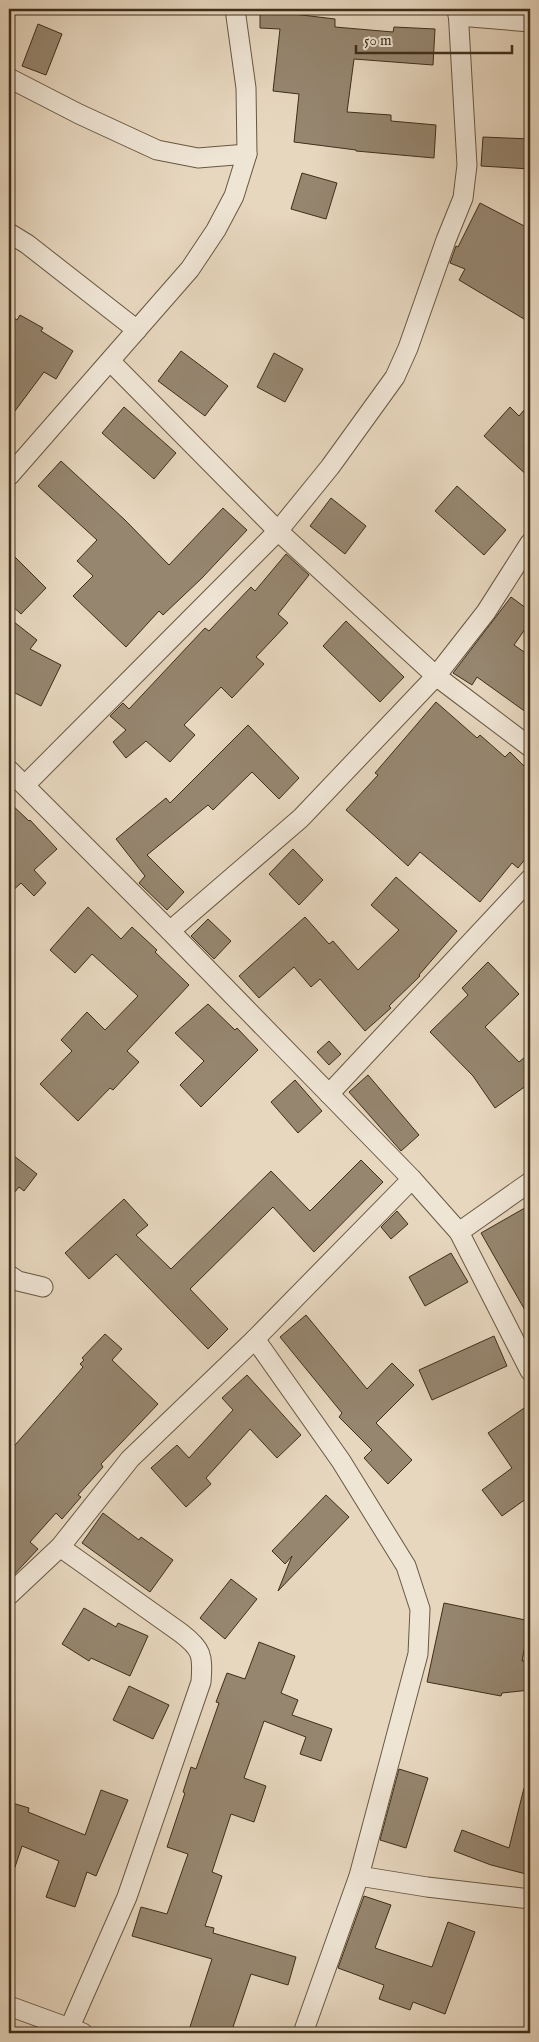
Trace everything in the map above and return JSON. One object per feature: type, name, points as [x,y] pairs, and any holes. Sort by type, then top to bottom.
[{"type":"street","points":[[9,476],[190,269],[216,230],[234,196],[247,154],[246,88],[236,9]]},
{"type":"street","points":[[25,785],[278,531],[330,467],[395,377],[408,348],[446,240],[463,198],[466,165],[458,13],[530,22]]},
{"type":"street","points":[[9,78],[78,114],[157,150],[198,158],[247,154]]},
{"type":"street","points":[[9,233],[27,244],[137,330]]},
{"type":"street","points":[[110,361],[278,531],[436,676],[530,747]]},
{"type":"street","points":[[170,931],[301,818],[436,676],[486,612],[530,543]]},
{"type":"street","points":[[9,770],[170,931],[412,1179],[459,1232],[530,1372]]},
{"type":"street","points":[[329,1094],[530,879]]},
{"type":"street","points":[[9,1595],[60,1547],[130,1459],[255,1339],[412,1179]]},
{"type":"street","points":[[459,1232],[530,1182]]},
{"type":"street","points":[[9,1275],[18,1282],[43,1287]]},
{"type":"street","points":[[255,1339],[341,1461],[406,1566],[420,1608],[418,1654],[359,1876],[303,2033]]},
{"type":"street","points":[[9,2006],[76,2031],[127,1897],[201,1682],[203,1661],[195,1644],[60,1547]]},
{"type":"street","points":[[359,1876],[427,1887],[530,1899]]},
{"type":"building","points":[[260,9],[277,9],[277,12],[335,19],[335,27],[393,32],[394,27],[435,29],[433,65],[354,59],[347,112],[391,115],[391,121],[436,125],[434,158],[356,151],[294,142],[299,94],[273,91],[280,29],[260,28]]},
{"type":"building","points":[[38,24],[62,34],[46,75],[22,66]]},
{"type":"building","points":[[483,137],[530,139],[530,169],[481,166]]},
{"type":"building","points":[[302,173],[337,183],[326,219],[291,209]]},
{"type":"building","points":[[480,203],[530,229],[530,309],[524,319],[459,280],[465,269],[450,263],[456,246],[458,247]]},
{"type":"building","points":[[9,315],[17,320],[20,315],[43,328],[41,331],[73,351],[56,379],[44,372],[9,419]]},
{"type":"building","points":[[181,351],[228,386],[205,416],[158,381]]},
{"type":"building","points":[[274,353],[303,369],[285,402],[257,387]]},
{"type":"building","points":[[530,403],[530,478],[484,436],[510,407],[519,416]]},
{"type":"building","points":[[124,407],[176,453],[154,479],[102,433]]},
{"type":"building","points":[[61,461],[125,520],[169,565],[223,508],[247,530],[202,578],[163,615],[159,611],[126,647],[73,596],[93,576],[77,561],[97,540],[38,486]]},
{"type":"building","points":[[457,486],[506,530],[484,555],[435,511]]},
{"type":"building","points":[[331,498],[366,526],[345,554],[310,526]]},
{"type":"building","points":[[9,551],[46,588],[21,614],[9,603]]},
{"type":"building","points":[[286,554],[309,575],[278,614],[288,623],[256,657],[264,664],[232,698],[221,687],[184,725],[195,735],[170,762],[146,741],[126,758],[113,742],[126,730],[110,716],[123,703],[129,709],[205,628],[209,631],[251,587],[255,591]]},
{"type":"building","points":[[511,597],[530,611],[530,622],[514,645],[530,656],[530,715],[477,677],[472,685],[453,673]]},
{"type":"building","points":[[9,618],[37,640],[30,649],[61,665],[41,706],[9,690]]},
{"type":"building","points":[[346,621],[404,677],[380,702],[323,646]]},
{"type":"building","points":[[436,702],[477,738],[480,735],[505,757],[510,752],[530,772],[530,853],[518,868],[512,863],[480,902],[420,852],[408,866],[346,810],[378,775],[375,773]]},
{"type":"building","points":[[248,725],[299,778],[279,799],[252,772],[213,810],[208,805],[147,855],[184,892],[167,910],[139,883],[145,876],[116,839],[166,798],[170,803]]},
{"type":"building","points":[[9,802],[30,820],[57,849],[34,870],[46,883],[34,896],[21,883],[9,894]]},
{"type":"building","points":[[293,849],[323,880],[299,905],[269,874]]},
{"type":"building","points":[[396,877],[457,931],[420,976],[389,1006],[391,1008],[365,1031],[320,979],[311,987],[294,967],[259,998],[239,976],[305,917],[329,944],[333,941],[358,970],[399,930],[371,905]]},
{"type":"building","points":[[88,907],[121,939],[132,927],[157,950],[155,952],[189,985],[127,1051],[139,1062],[113,1090],[110,1088],[78,1121],[40,1084],[72,1051],[61,1040],[87,1012],[105,1030],[138,996],[92,954],[75,973],[50,950]]},
{"type":"building","points":[[208,919],[231,941],[214,959],[191,936]]},
{"type":"building","points":[[488,962],[519,994],[485,1027],[519,1062],[530,1053],[530,1083],[495,1108],[473,1076],[430,1032],[468,995],[462,988]]},
{"type":"building","points":[[208,1004],[235,1030],[237,1028],[258,1050],[201,1107],[180,1085],[204,1061],[175,1033]]},
{"type":"building","points":[[329,1041],[341,1054],[329,1065],[317,1052]]},
{"type":"building","points":[[368,1075],[419,1135],[401,1151],[349,1092]]},
{"type":"building","points":[[295,1080],[322,1111],[298,1133],[271,1102]]},
{"type":"building","points":[[9,1152],[37,1174],[24,1191],[19,1187],[9,1199]]},
{"type":"building","points":[[361,1160],[383,1182],[314,1252],[273,1207],[190,1289],[228,1329],[208,1349],[116,1254],[89,1279],[65,1253],[124,1199],[148,1225],[136,1235],[171,1269],[271,1171],[310,1211]]},
{"type":"building","points":[[530,1205],[530,1319],[481,1233]]},
{"type":"building","points":[[397,1211],[408,1224],[391,1239],[381,1227]]},
{"type":"building","points":[[451,1253],[468,1282],[425,1306],[409,1277]]},
{"type":"building","points":[[306,1315],[367,1389],[392,1363],[414,1385],[376,1423],[412,1460],[388,1484],[364,1458],[372,1450],[339,1417],[342,1413],[280,1337]]},
{"type":"building","points":[[105,1334],[122,1349],[112,1360],[158,1404],[101,1464],[103,1467],[78,1495],[81,1497],[62,1519],[56,1513],[30,1542],[38,1549],[9,1580],[9,1452],[83,1367],[80,1364],[84,1360],[82,1358]]},
{"type":"building","points":[[494,1336],[507,1366],[432,1400],[419,1370]]},
{"type":"building","points":[[247,1375],[301,1435],[277,1458],[250,1429],[206,1478],[211,1484],[186,1507],[151,1468],[177,1445],[189,1458],[233,1410],[222,1398]]},
{"type":"building","points":[[530,1404],[530,1496],[502,1516],[482,1490],[512,1468],[488,1433]]},
{"type":"building","points":[[326,1495],[349,1517],[278,1591],[292,1556],[285,1564],[272,1551]]},
{"type":"building","points":[[103,1513],[139,1540],[141,1537],[173,1560],[150,1592],[82,1543]]},
{"type":"building","points":[[231,1579],[257,1599],[225,1639],[200,1618]]},
{"type":"building","points":[[444,1603],[530,1621],[522,1661],[530,1660],[530,1690],[502,1693],[501,1696],[427,1682]]},
{"type":"building","points":[[84,1608],[116,1627],[118,1623],[148,1636],[130,1676],[91,1658],[89,1661],[62,1644]]},
{"type":"building","points":[[259,1642],[295,1656],[281,1693],[298,1700],[292,1715],[332,1729],[321,1761],[300,1754],[306,1737],[264,1721],[244,1778],[266,1786],[254,1822],[231,1814],[212,1872],[222,1876],[205,1926],[214,1928],[213,1933],[296,1957],[288,1985],[251,1974],[231,2033],[188,2033],[212,1959],[132,1936],[141,1907],[167,1914],[188,1854],[167,1847],[185,1793],[183,1792],[191,1767],[196,1769],[219,1703],[216,1702],[227,1673],[245,1679]]},
{"type":"building","points":[[129,1686],[169,1705],[153,1739],[113,1720]]},
{"type":"building","points":[[399,1769],[428,1778],[406,1848],[380,1840]]},
{"type":"building","points":[[524,1788],[530,1789],[530,1875],[491,1865],[454,1851],[462,1830],[509,1848]]},
{"type":"building","points":[[101,1790],[128,1800],[96,1876],[87,1872],[75,1907],[46,1897],[59,1861],[22,1846],[12,1876],[9,1876],[9,1802],[29,1808],[28,1812],[85,1835]]},
{"type":"building","points":[[364,1896],[391,1905],[375,1948],[432,1967],[448,1922],[475,1932],[445,2014],[413,2002],[410,2010],[379,1999],[384,1985],[338,1968]]}]
